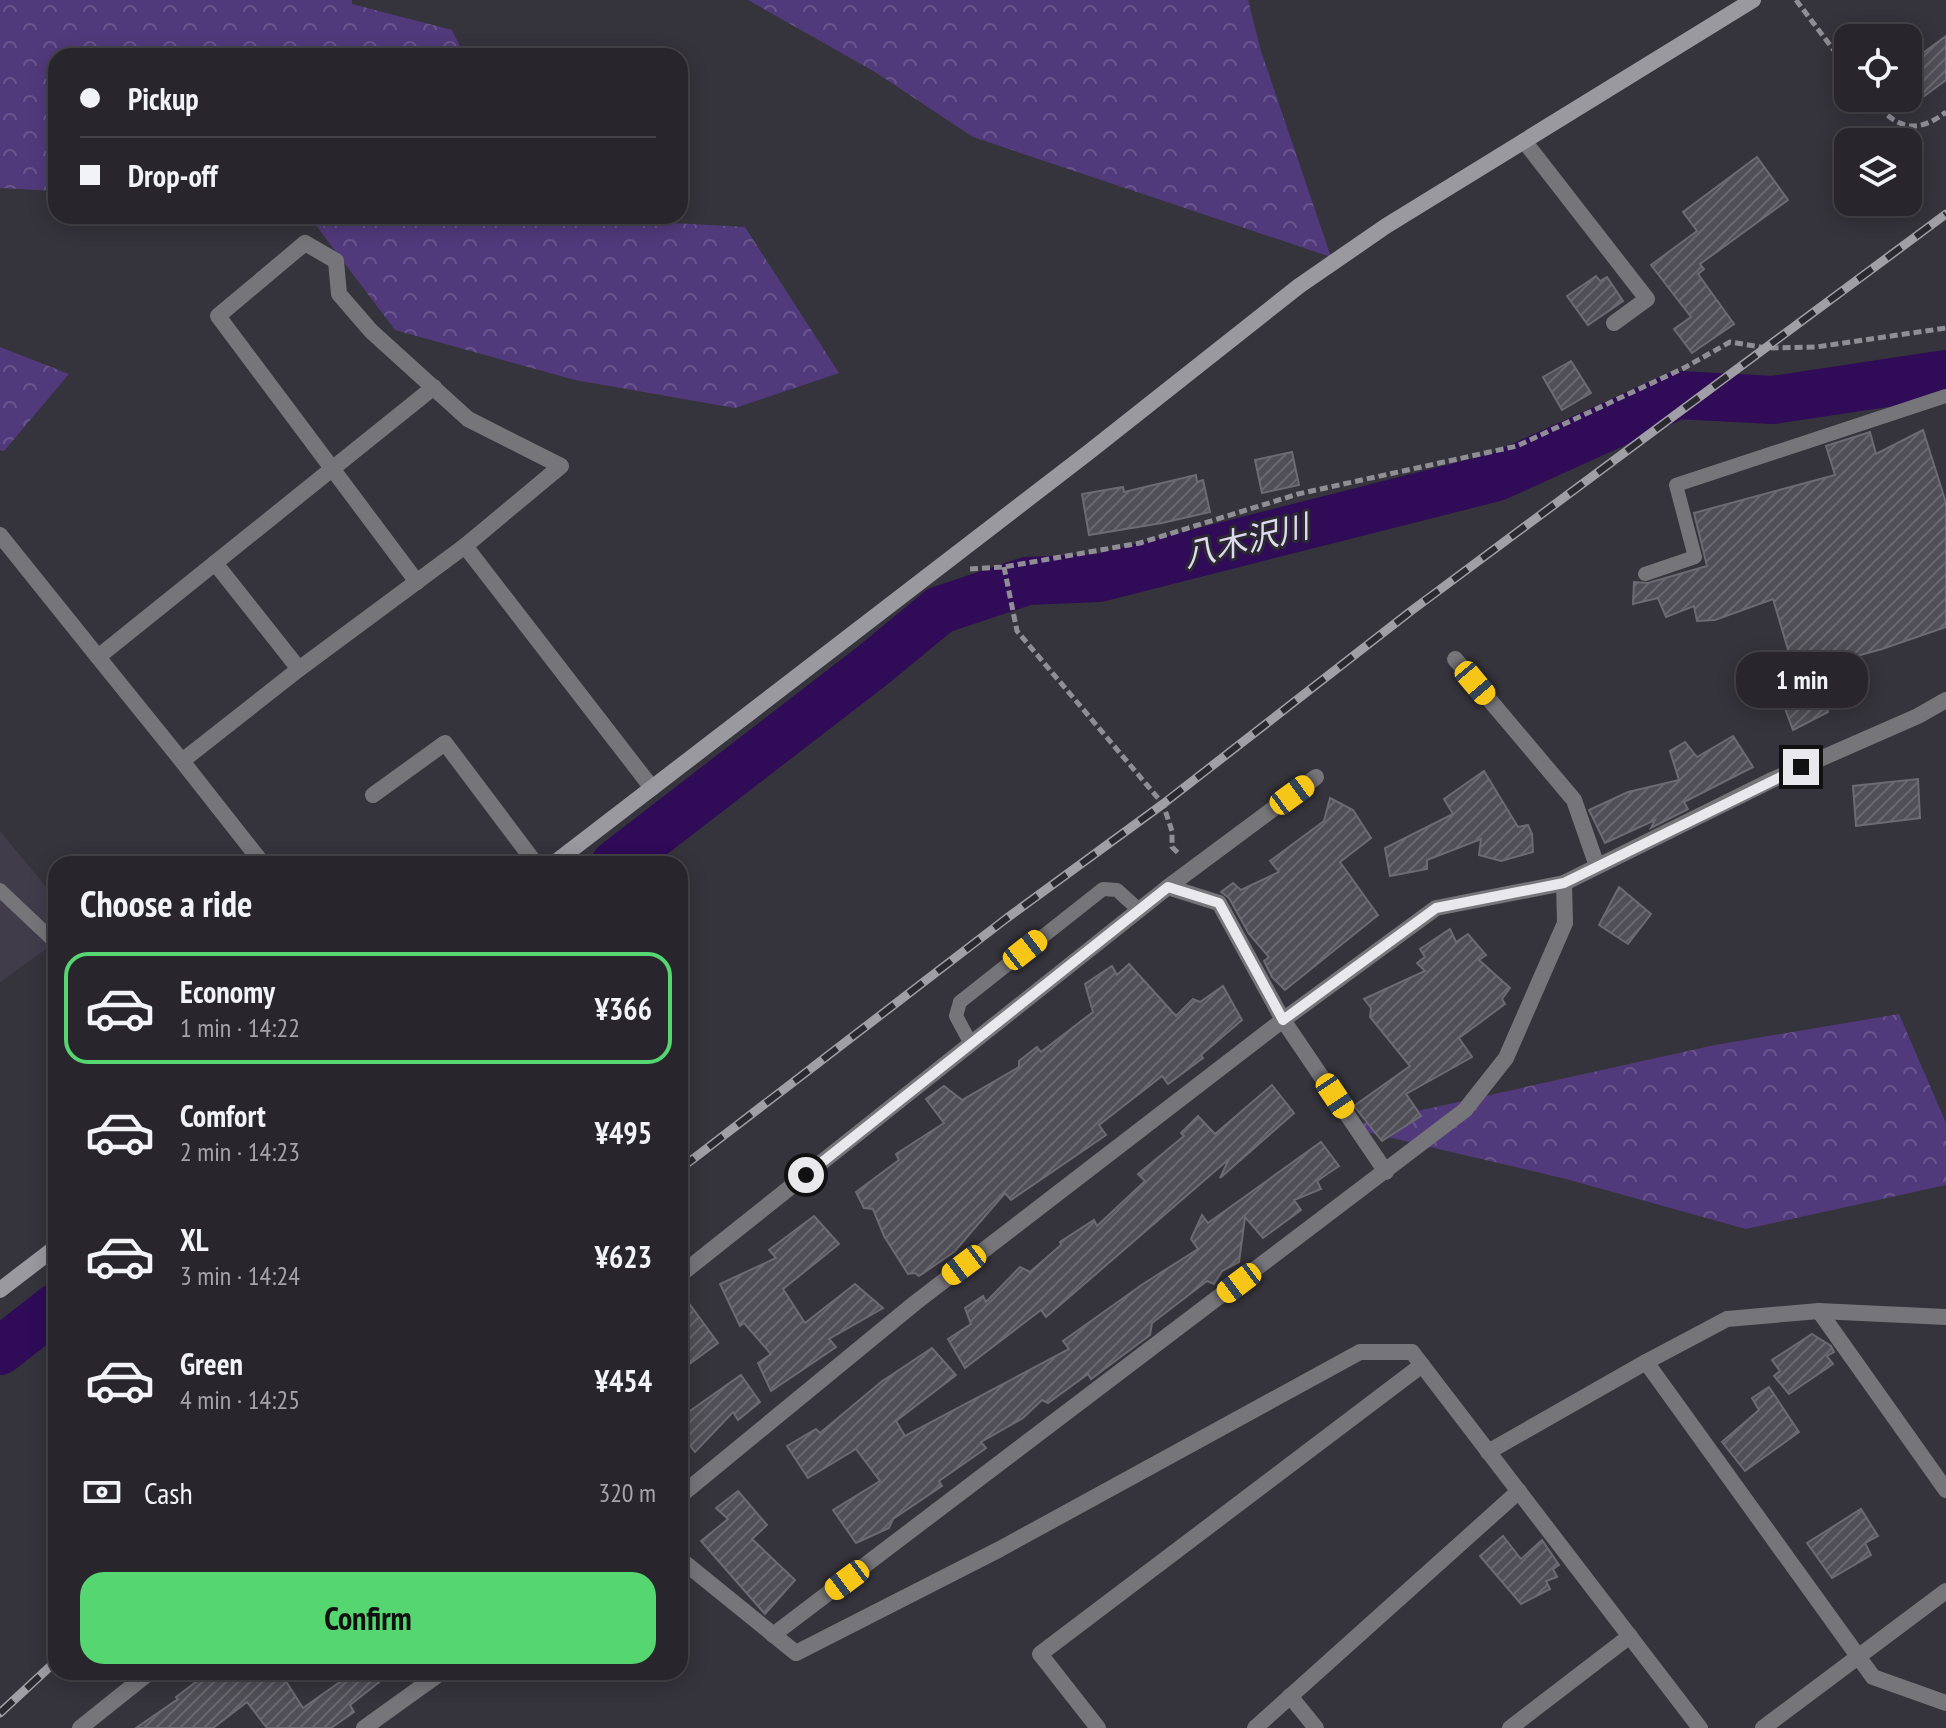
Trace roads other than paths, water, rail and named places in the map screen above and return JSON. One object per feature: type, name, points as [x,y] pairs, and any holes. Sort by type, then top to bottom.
[{"type":"street","points":[[563,856],[1299,286],[1386,226],[1753,0]]},
{"type":"street","points":[[1524,141],[1647,299],[1614,323]]},
{"type":"street","points":[[182,761],[299,669],[417,582],[465,546],[561,466],[468,419],[371,331],[339,294],[336,261],[305,243],[218,316],[417,582]]},
{"type":"street","points":[[98,657],[434,387]]},
{"type":"street","points":[[0,535],[257,856]]},
{"type":"street","points":[[465,546],[652,788]]},
{"type":"street","points":[[215,563],[299,669]]},
{"type":"street","points":[[1455,659],[1574,800],[1597,866]]},
{"type":"street","points":[[688,1489],[915,1303],[1283,1020],[1436,908],[1564,883],[1772,780],[1918,716],[1946,700]]},
{"type":"street","points":[[373,795],[445,743],[530,856]]},
{"type":"street","points":[[688,1269],[1168,887],[1316,777]]},
{"type":"street","points":[[773,1635],[1465,1110],[1506,1058],[1565,923],[1564,883]]},
{"type":"street","points":[[1168,887],[1219,903],[1283,1020],[1386,1172]]},
{"type":"street","points":[[0,1290],[48,1253]]},
{"type":"street","points":[[1819,1311],[1946,1490]]},
{"type":"street","points":[[1488,1452],[1727,1319],[1819,1311],[1946,1317]]},
{"type":"street","points":[[688,1566],[796,1653],[1000,1549],[1360,1352],[1412,1352],[1700,1728]]},
{"type":"street","points":[[1646,1362],[1873,1677],[1946,1703]]},
{"type":"street","points":[[1098,1728],[1040,1654],[1422,1365]]},
{"type":"street","points":[[1255,1728],[1519,1491]]},
{"type":"street","points":[[1763,1728],[1946,1591]]},
{"type":"street","points":[[1510,1728],[1630,1636]]},
{"type":"street","points":[[80,1728],[140,1680]]},
{"type":"street","points":[[364,1728],[431,1680]]},
{"type":"street","points":[[1290,1696],[1316,1728]]},
{"type":"lane","points":[[1645,574],[1695,557],[1676,485],[1946,396]]},
{"type":"lane","points":[[971,1044],[956,1016],[960,1002],[1103,889],[1117,890],[1139,910]]},
{"type":"lane","points":[[0,890],[48,935]]},
{"type":"waterway","name":"八木沢川","points":[[625,856],[940,610],[1027,581],[1099,578],[1497,477],[1678,395],[1773,400],[1946,374]]},
{"type":"waterway","name":"八木沢川","points":[[0,1351],[48,1313]]},
{"type":"railway","points":[[688,1163],[1007,918],[1163,804],[1411,611],[1946,214]]},
{"type":"railway","points":[[0,1713],[48,1668]]}]
